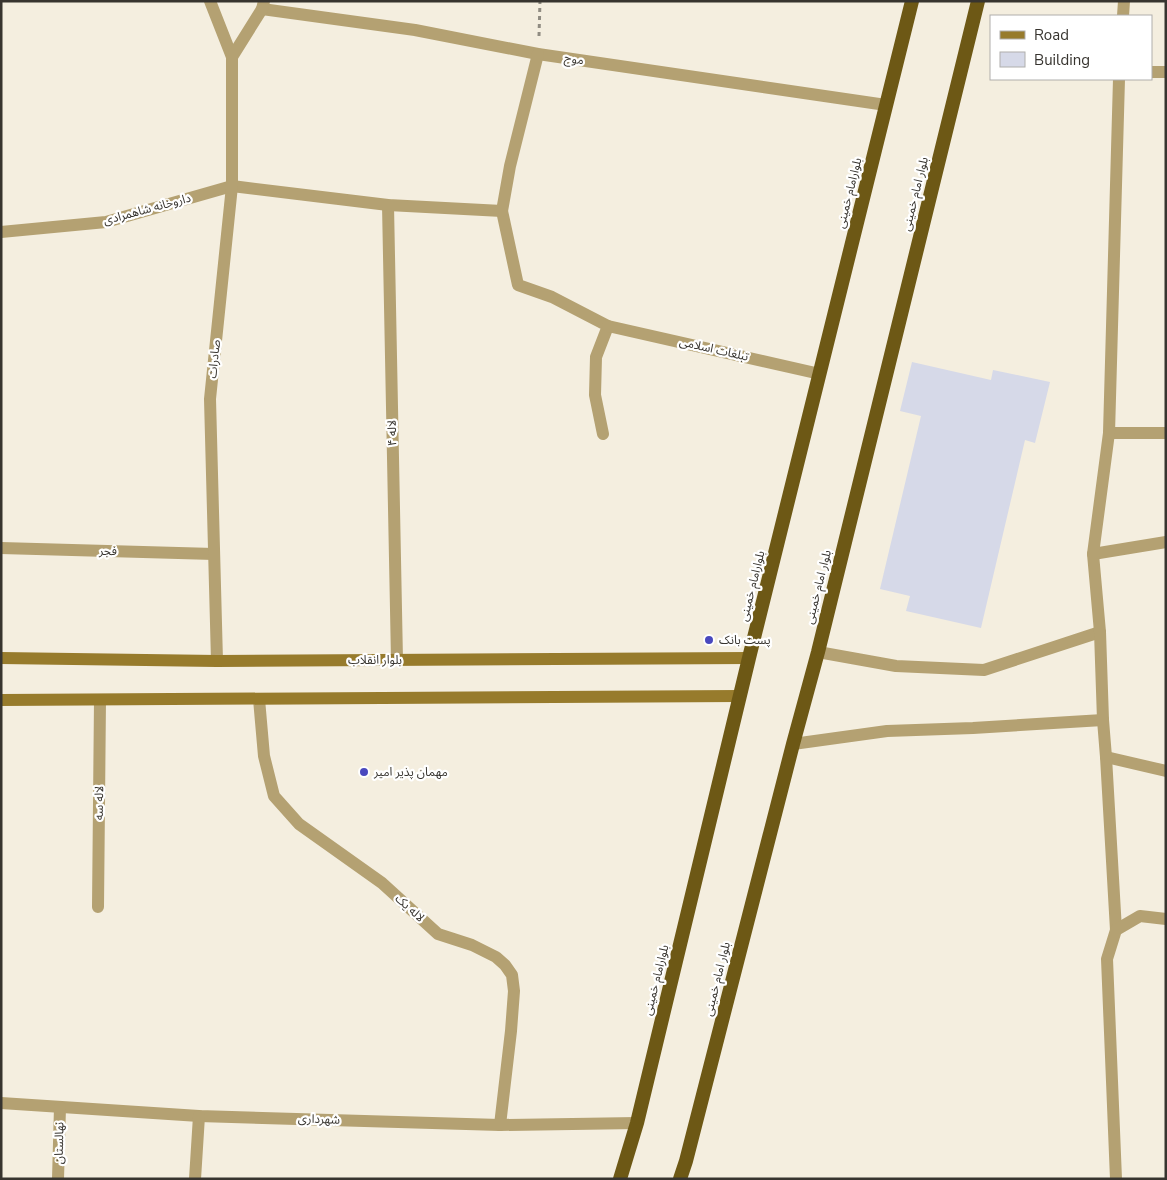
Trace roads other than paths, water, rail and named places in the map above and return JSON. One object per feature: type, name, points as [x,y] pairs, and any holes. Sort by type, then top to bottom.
[{"type":"highway","name":"بلوارامام خمینی","points":[[620,1179],[637,1124],[749,658],[912,1]]},
{"type":"highway","name":"بلوار امام خمینی","points":[[680,1179],[818,652],[978,1]]},
{"type":"main road","name":"بلوار انقلاب","points":[[1,658],[217,661],[749,658]]},
{"type":"main road","points":[[1,700],[740,696]]},
{"type":"street","name":"صادرات","points":[[210,1],[232,57],[232,186],[210,399],[217,661]]},
{"type":"street","points":[[1123,15],[1124,1]]},
{"type":"street","points":[[232,57],[263,5]]},
{"type":"street","name":"موج","points":[[263,5],[415,30],[538,54],[886,105]]},
{"type":"street","points":[[232,186],[388,205],[502,211],[510,166],[538,54]]},
{"type":"street","points":[[1152,72],[1166,72]]},
{"type":"street","points":[[1116,1179],[1106,959],[1116,930],[1103,720],[1100,632],[1093,554],[1109,433],[1119,80]]},
{"type":"street","name":"داروخانه شاهمرادی","points":[[1,232],[106,222],[232,186]]},
{"type":"street","name":"لاله ۴","points":[[388,205],[396,660]]},
{"type":"street","name":"تبلغات اسلامی","points":[[502,211],[518,285],[552,297],[608,326],[820,374]]},
{"type":"street","points":[[603,434],[595,395],[596,357],[608,326]]},
{"type":"street","points":[[1109,433],[1166,433]]},
{"type":"street","points":[[1093,554],[1166,542]]},
{"type":"street","name":"فجر","points":[[1,548],[214,554]]},
{"type":"street","points":[[818,652],[896,666],[984,670],[1100,632]]},
{"type":"street","name":"لاله یک","points":[[259,699],[264,756],[274,796],[299,824],[382,883],[438,934],[472,945],[496,957],[512,975],[514,991],[511,1031],[500,1124]]},
{"type":"street","name":"لاله سه","points":[[98,907],[100,700]]},
{"type":"street","points":[[793,744],[887,731],[1103,720]]},
{"type":"street","points":[[1106,757],[1166,771]]},
{"type":"street","points":[[1116,930],[1140,916],[1166,919]]},
{"type":"street","name":"شهرداری","points":[[1,1103],[199,1116],[500,1124],[637,1124]]},
{"type":"street","name":"نهالستان","points":[[58,1179],[60,1107]]},
{"type":"street","points":[[195,1179],[199,1116]]},
{"type":"place","name":"پست بانک","points":[[709,640]]},
{"type":"place","name":"مهمان پذیر امیر","points":[[364,772]]}]
